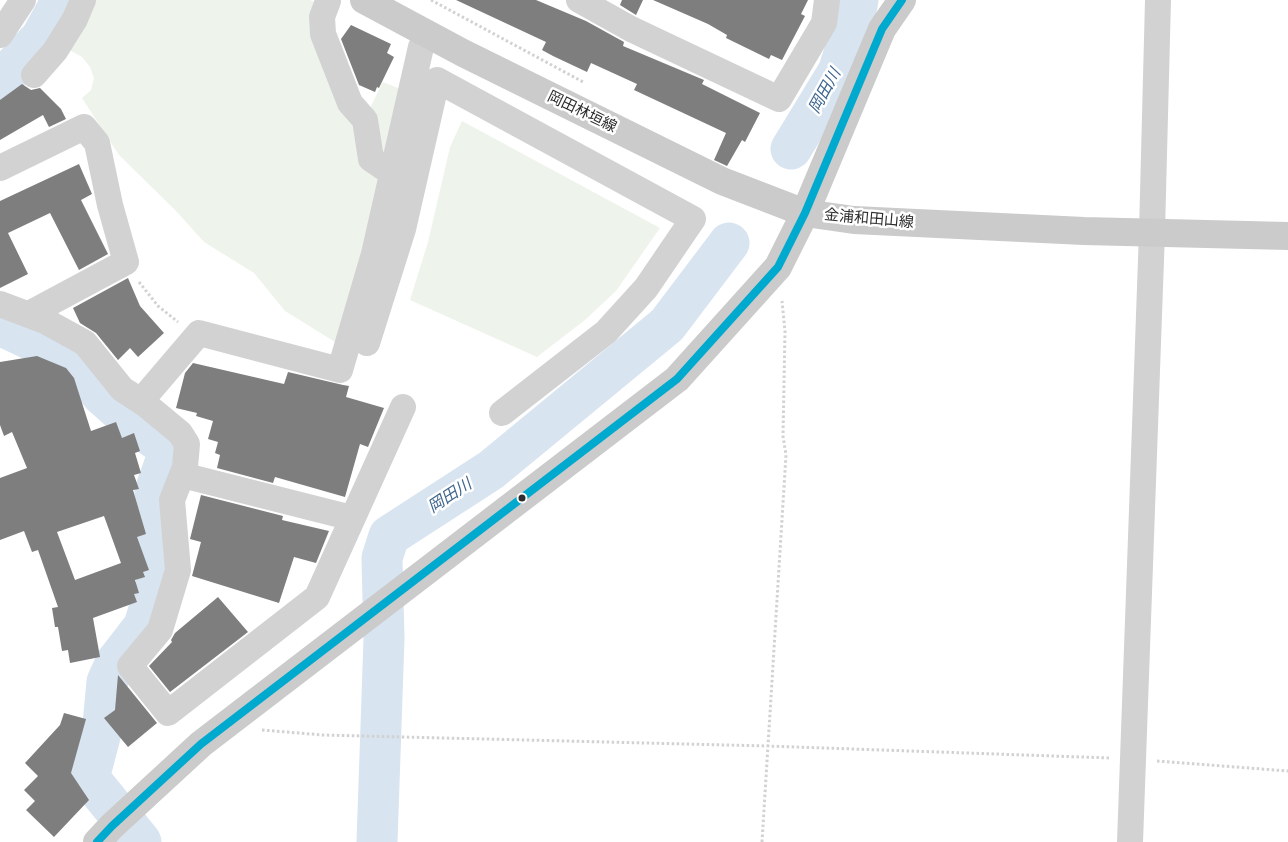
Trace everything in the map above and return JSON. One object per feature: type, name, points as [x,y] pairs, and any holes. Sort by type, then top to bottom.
[{"type":"main road","name":"岡田林垣線","points":[[364,0],[463,53],[722,181],[805,212]]},
{"type":"main road","points":[[805,212],[882,29],[902,0]]},
{"type":"main road","name":"金浦和田山線","points":[[104,834],[200,744],[677,379],[778,267],[805,212],[854,220],[1288,236]]},
{"type":"street","points":[[0,35],[23,0]]},
{"type":"street","points":[[34,75],[55,52],[75,19],[82,0]]},
{"type":"street","points":[[579,0],[631,29],[780,99],[824,23],[827,0]]},
{"type":"street","points":[[1130,842],[1152,232],[1158,0]]},
{"type":"street","points":[[328,1],[322,17],[323,34],[350,103],[365,120],[372,159],[393,174]]},
{"type":"street","points":[[141,401],[198,333],[340,370],[374,254],[421,47]]},
{"type":"street","points":[[367,343],[404,229],[437,80],[693,219],[646,288],[606,332],[502,413]]},
{"type":"street","points":[[0,168],[84,126],[97,143],[110,205],[126,262],[29,314]]},
{"type":"street","points":[[0,304],[29,314],[85,342],[122,389],[141,401],[180,433],[187,444],[185,467],[172,500],[178,570],[160,630],[130,666],[168,713],[317,597],[403,407]]},
{"type":"street","points":[[182,476],[352,518]]},
{"type":"path","points":[[432,0],[588,84]]},
{"type":"path","points":[[126,262],[158,306],[198,333]]},
{"type":"path","points":[[762,842],[786,455],[783,436],[785,331],[778,267]]},
{"type":"path","points":[[223,727],[323,735],[767,746],[1134,759],[1288,771]]},
{"type":"shaded area","points":[[88,0],[310,0],[322,5],[383,172],[367,255],[335,342],[285,311],[254,273],[204,242],[176,211],[119,155],[82,98],[91,90],[94,78],[90,67],[82,57],[64,47]]},
{"type":"shaded area","points":[[383,82],[403,90],[385,166],[366,116]]},
{"type":"shaded area","points":[[462,121],[660,228],[616,291],[585,320],[537,357],[410,300],[428,242],[450,147]]},
{"type":"building","points":[[456,0],[536,0],[586,21],[624,42],[623,46],[704,80],[702,84],[760,113],[745,142],[742,140],[727,166],[714,160],[726,133],[634,90],[637,84],[591,63],[587,72],[553,56],[542,50],[546,42]]},
{"type":"building","points":[[622,0],[643,0],[636,15],[620,5]]},
{"type":"building","points":[[653,0],[808,0],[801,14],[805,16],[782,60],[771,55],[769,59],[726,38],[727,35],[708,24]]},
{"type":"building","points":[[351,25],[391,44],[387,53],[394,57],[379,88],[377,87],[375,92],[359,85],[341,39]]},
{"type":"building","points":[[22,84],[31,90],[40,88],[61,109],[66,119],[49,127],[43,115],[0,140],[0,100]]},
{"type":"building","points":[[79,164],[92,194],[81,200],[108,254],[79,270],[50,213],[8,233],[28,274],[0,288],[0,201]]},
{"type":"building","points":[[128,278],[140,306],[164,333],[138,357],[130,348],[118,360],[96,333],[80,323],[73,308]]},
{"type":"building","points":[[37,356],[66,368],[74,378],[91,431],[116,422],[122,438],[134,433],[140,451],[135,453],[141,473],[134,475],[139,489],[133,490],[146,534],[137,537],[149,570],[143,572],[145,577],[135,580],[139,593],[134,594],[137,602],[93,618],[100,657],[70,663],[68,650],[62,651],[58,627],[55,627],[52,608],[58,607],[38,550],[32,552],[24,531],[0,540],[0,478],[27,468],[12,432],[4,436],[0,425],[0,362]],"holes":[[[104,516],[121,563],[75,580],[57,532]]]},
{"type":"building","points":[[193,363],[284,384],[288,372],[349,386],[346,397],[384,408],[368,447],[360,444],[345,497],[275,477],[273,483],[217,468],[220,455],[215,453],[218,442],[208,439],[213,421],[196,416],[197,413],[176,408],[185,373]]},
{"type":"building","points":[[201,495],[283,516],[282,520],[329,531],[316,563],[294,557],[279,603],[192,576],[201,542],[190,539]]},
{"type":"building","points":[[218,597],[248,632],[170,692],[149,666],[172,642],[171,640],[175,633]]},
{"type":"building","points":[[118,675],[157,723],[128,747],[104,718],[115,710]]},
{"type":"building","points":[[64,713],[86,719],[71,773],[89,800],[54,837],[26,810],[35,801],[24,790],[38,776],[25,763],[60,725]]},
{"type":"waterway","points":[[0,81],[41,38],[62,0]]},
{"type":"waterway","name":"岡田川","points":[[791,149],[838,72],[853,26],[858,0]]},
{"type":"waterway","name":"岡田川","points":[[377,842],[384,639],[382,558],[389,536],[491,470],[667,325],[729,243]]},
{"type":"waterway","points":[[0,325],[72,359],[102,395],[138,427],[164,445],[167,457],[155,491],[156,533],[162,566],[144,626],[116,662],[107,682],[103,725],[89,778],[141,842]]},
{"type":"transit line","points":[[97,842],[201,744],[677,379],[778,267],[805,213],[882,29],[902,0]]}]
